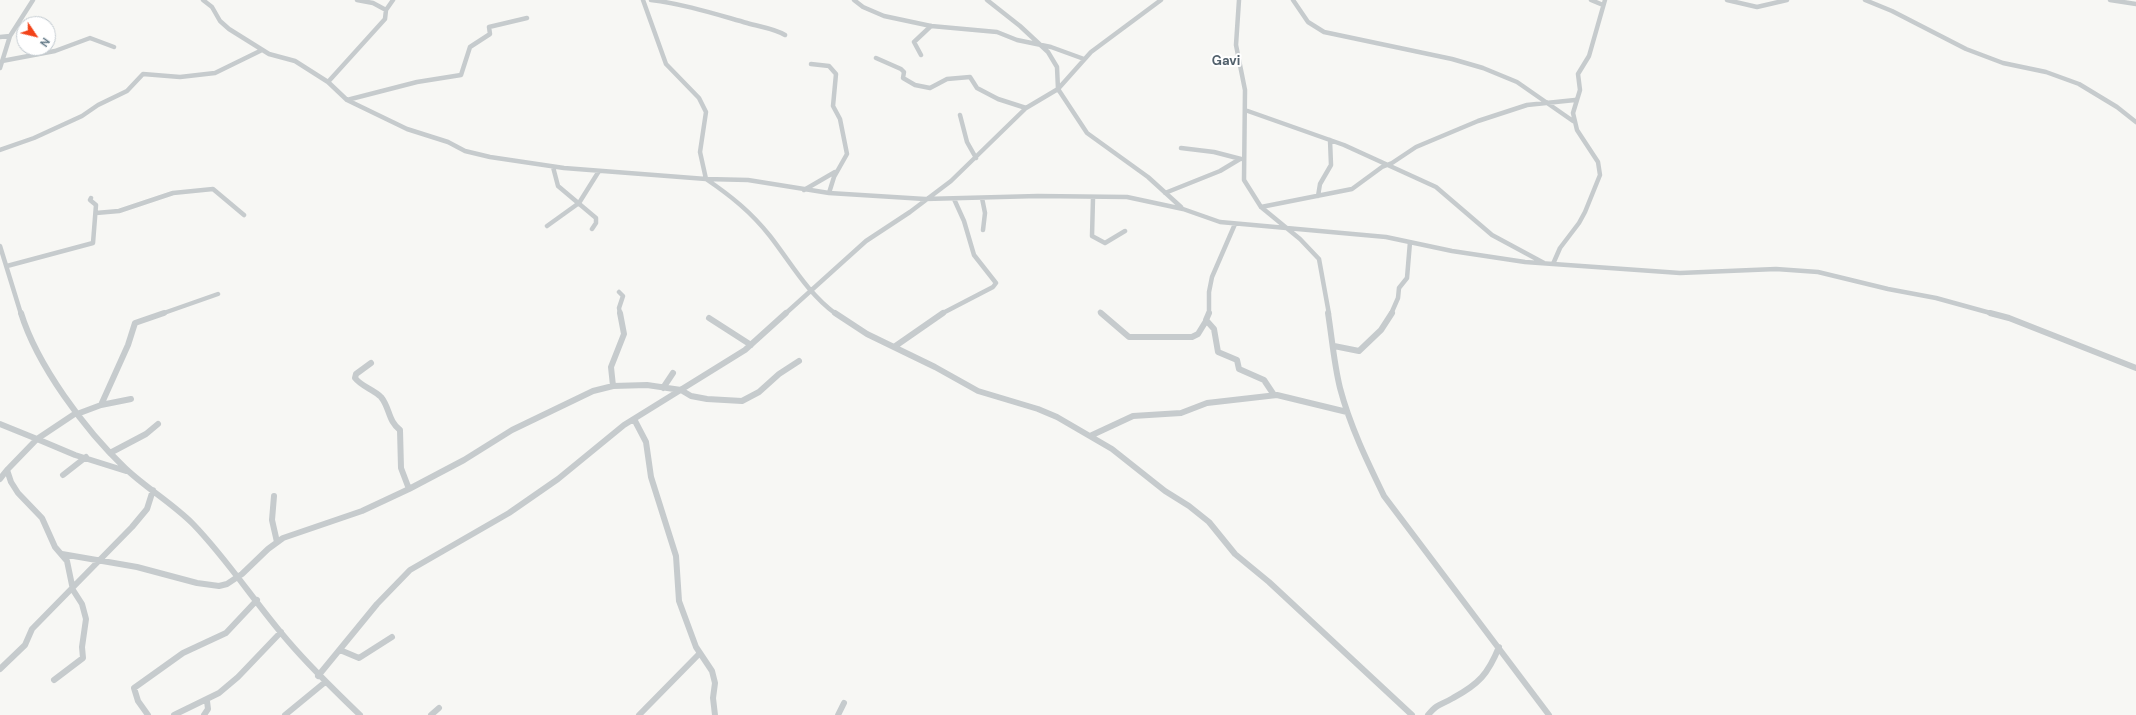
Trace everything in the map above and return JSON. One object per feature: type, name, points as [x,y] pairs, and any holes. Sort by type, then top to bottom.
[{"type":"street","points":[[0,68],[10,36],[33,0]]},
{"type":"street","points":[[203,0],[212,6],[216,15],[224,25],[262,50],[284,59],[296,61],[328,82],[348,100],[407,129],[448,142],[465,150],[553,167],[706,179],[748,180],[829,193],[925,199],[1038,196],[1092,198],[1128,197],[1183,209],[1209,219],[1235,224],[1286,228],[1410,242],[1477,255],[1553,264],[1680,273],[1776,269],[1827,274],[1888,289],[1936,298],[2009,318],[2135,368]]},
{"type":"street","points":[[356,0],[373,3],[386,10]]},
{"type":"street","points":[[328,82],[385,19],[386,10],[393,0]]},
{"type":"street","points":[[643,0],[666,64],[699,98],[706,112],[700,152],[706,179],[736,200],[769,235],[824,305],[843,319],[978,391],[1050,413],[1112,449],[1165,491],[1202,516],[1235,554],[1269,582],[1412,715]]},
{"type":"street","points":[[651,0],[677,3],[759,27],[770,28],[785,35]]},
{"type":"street","points":[[854,0],[863,7],[884,16],[931,26],[997,32],[1017,40],[1042,45],[1084,59]]},
{"type":"street","points":[[987,0],[1042,45],[1057,67],[1058,89],[1074,116],[1087,133],[1148,177],[1183,209]]},
{"type":"street","points":[[318,676],[377,604],[410,570],[510,513],[558,479],[611,435],[751,345],[866,241],[907,215],[925,199],[951,181],[1026,108],[1058,89],[1084,59],[1106,40],[1161,0]]},
{"type":"street","points":[[1239,0],[1236,45],[1244,79],[1245,110],[1241,159],[1244,180],[1261,208],[1313,252],[1322,265],[1340,387],[1347,412],[1364,456],[1384,496],[1549,715]]},
{"type":"street","points":[[1293,0],[1309,25],[1318,30],[1474,65],[1513,80],[1574,121]]},
{"type":"street","points":[[1591,0],[1603,5]]},
{"type":"street","points":[[1553,264],[1556,253],[1582,218],[1600,173],[1599,162],[1576,129],[1574,121],[1575,100],[1581,86],[1578,74],[1589,56],[1605,0]]},
{"type":"street","points":[[1729,0],[1751,8],[1771,6],[1787,0]]},
{"type":"street","points":[[1865,0],[1892,11],[1966,49],[2003,63],[2046,72],[2079,84],[2122,110],[2136,122]]},
{"type":"street","points":[[2110,0],[2136,4]]},
{"type":"street","points":[[348,100],[410,84],[461,75],[463,64],[470,47],[490,34],[491,31],[489,27],[527,18]]},
{"type":"street","points":[[921,55],[914,42],[931,26]]},
{"type":"street","points":[[0,37],[10,36]]},
{"type":"street","points":[[2,61],[55,51],[90,38],[114,47]]},
{"type":"street","points":[[0,150],[34,138],[82,116],[98,104],[127,91],[143,74],[180,77],[215,73],[262,50]]},
{"type":"street","points":[[876,58],[901,69],[904,72],[903,78],[915,85],[930,88],[947,79],[970,77],[977,88],[998,99],[1026,108]]},
{"type":"street","points":[[811,64],[829,66],[836,74],[834,106],[840,119],[847,154],[835,172],[830,183],[829,193]]},
{"type":"street","points":[[1261,208],[1352,189],[1416,147],[1478,121],[1518,107],[1546,102],[1575,100]]},
{"type":"street","points":[[1245,110],[1330,140],[1438,188],[1492,235],[1544,263]]},
{"type":"street","points":[[960,115],[968,142],[976,158]]},
{"type":"street","points":[[1318,196],[1319,185],[1330,166],[1332,149],[1330,140]]},
{"type":"street","points":[[1181,148],[1214,152],[1241,159]]},
{"type":"street","points":[[1166,193],[1220,171],[1241,159]]},
{"type":"street","points":[[553,167],[558,186],[596,218],[596,223],[592,229]]},
{"type":"street","points":[[547,226],[579,203],[599,171]]},
{"type":"street","points":[[804,190],[835,172]]},
{"type":"street","points":[[96,213],[119,211],[173,193],[213,189],[244,215]]},
{"type":"street","points":[[8,266],[93,243],[96,205],[90,200],[91,198]]},
{"type":"street","points":[[982,198],[985,213],[983,230]]},
{"type":"street","points":[[1092,198],[1092,236],[1105,243],[1126,231]]},
{"type":"street","points":[[894,347],[944,312],[994,287],[996,283],[974,255],[964,221],[954,199]]},
{"type":"street","points":[[1100,312],[1129,337],[1192,337],[1198,334],[1206,321],[1209,310],[1208,292],[1212,277],[1235,224]]},
{"type":"street","points":[[1334,346],[1359,351],[1385,326],[1398,298],[1400,288],[1407,278],[1410,242]]},
{"type":"street","points":[[0,246],[8,266],[22,316],[33,340],[58,388],[77,413],[128,472],[153,490],[192,523],[239,576],[281,632],[318,676],[360,715]]},
{"type":"street","points":[[613,386],[611,367],[624,334],[619,308],[623,300],[619,292]]},
{"type":"street","points":[[101,405],[128,345],[135,322],[218,294]]},
{"type":"street","points":[[709,318],[751,345]]},
{"type":"street","points":[[1206,321],[1214,330],[1218,352],[1237,360],[1238,368],[1258,375],[1266,382],[1274,396]]},
{"type":"street","points":[[62,554],[142,569],[176,579],[220,586],[227,584],[239,576],[277,542],[362,511],[409,489],[464,460],[512,430],[593,391],[613,386],[647,385],[681,390],[691,396],[707,399],[742,401],[759,392],[779,374],[799,361]]},
{"type":"street","points":[[371,363],[356,374],[355,378],[362,386],[382,399],[389,419],[394,426],[400,430],[400,472],[409,489]]},
{"type":"street","points":[[663,388],[673,373]]},
{"type":"street","points":[[1090,436],[1133,416],[1181,413],[1207,403],[1274,396],[1286,396],[1347,412]]},
{"type":"street","points":[[0,479],[36,439],[77,413],[101,405],[131,399]]},
{"type":"street","points":[[634,419],[644,438],[651,477],[676,556],[679,600],[691,638],[712,671],[715,683],[713,698],[715,715]]},
{"type":"street","points":[[0,424],[36,439],[128,472]]},
{"type":"street","points":[[110,453],[146,434],[158,424]]},
{"type":"street","points":[[63,475],[86,457]]},
{"type":"street","points":[[7,470],[11,482],[18,493],[42,518],[49,531],[54,547],[62,554],[66,561],[73,590],[82,604],[86,619],[82,647],[84,656],[68,671],[54,680]]},
{"type":"street","points":[[0,669],[25,645],[32,629],[73,590],[147,510],[148,497],[153,490]]},
{"type":"street","points":[[274,496],[272,520],[277,542]]},
{"type":"street","points":[[148,715],[138,701],[134,688],[184,653],[226,633],[257,600]]},
{"type":"street","points":[[174,715],[207,701],[238,677],[281,632]]},
{"type":"street","points":[[340,650],[359,658],[392,637]]},
{"type":"street","points":[[1428,715],[1437,704],[1450,700],[1469,689],[1486,675],[1499,647]]},
{"type":"street","points":[[639,715],[700,653]]},
{"type":"street","points":[[285,715],[324,682]]},
{"type":"street","points":[[204,715],[208,709],[207,701]]},
{"type":"street","points":[[838,715],[844,703]]},
{"type":"street","points":[[431,715],[439,708]]},
{"type":"district","name":"Gavi","points":[[1226,62]]}]
